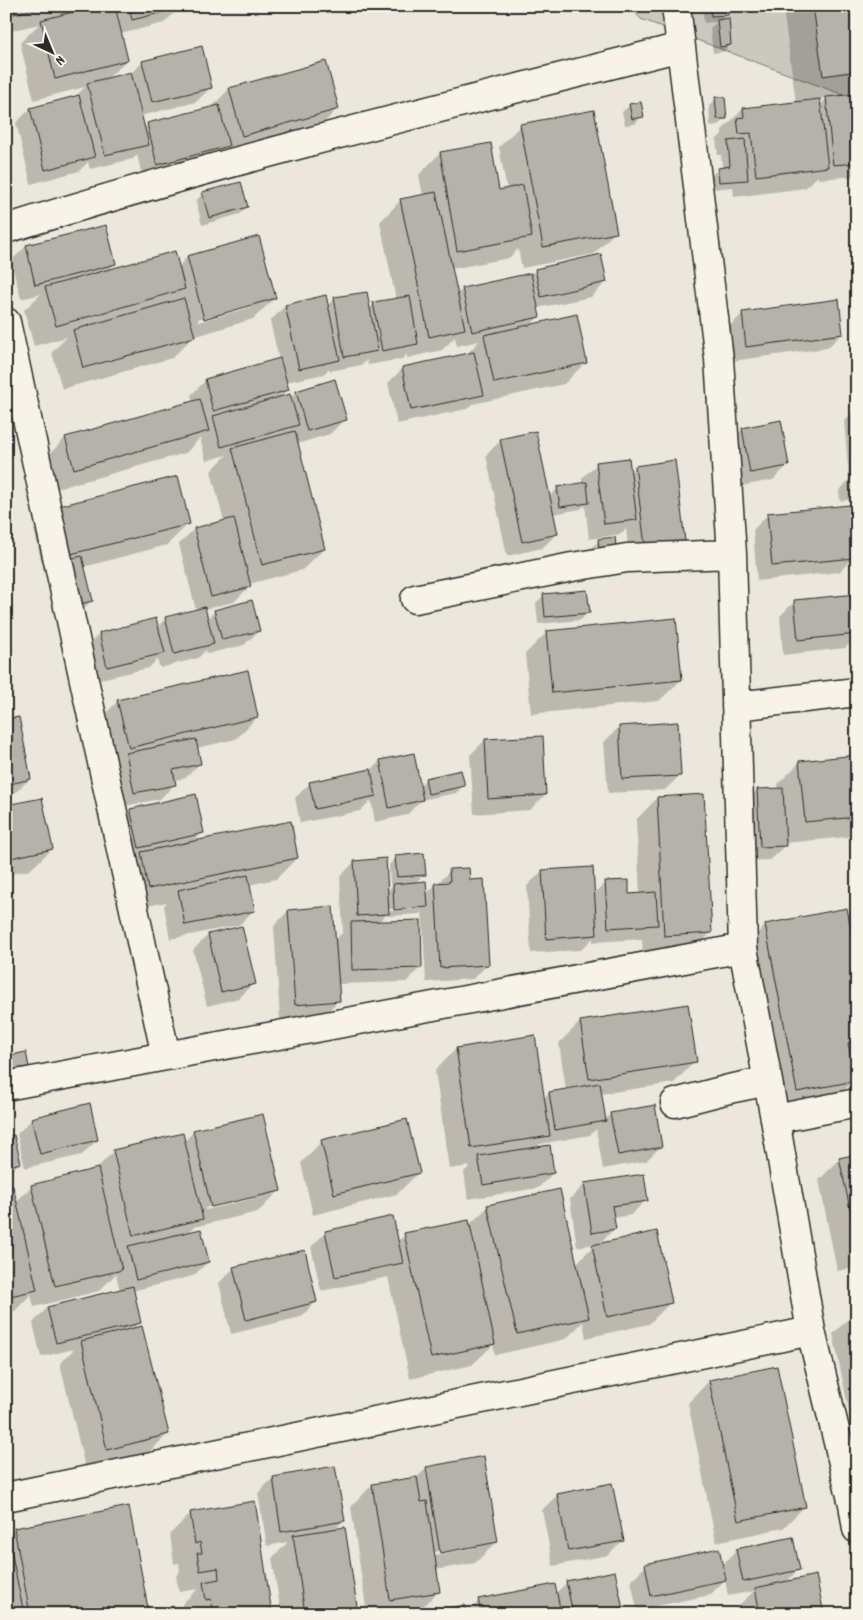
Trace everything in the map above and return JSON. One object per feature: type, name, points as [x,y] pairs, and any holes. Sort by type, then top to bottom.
[{"type":"street","points":[[676,6],[719,359],[732,554],[743,948],[775,1119],[811,1331],[855,1512]]},
{"type":"street","points":[[6,229],[98,200],[255,155],[681,47]]},
{"type":"street","points":[[6,322],[166,1056]]},
{"type":"street","points":[[415,599],[572,567],[627,558],[732,554]]},
{"type":"street","points":[[736,706],[857,692]]},
{"type":"street","points":[[6,1086],[743,948]]},
{"type":"street","points":[[675,1103],[768,1081]]},
{"type":"street","points":[[775,1119],[857,1103]]},
{"type":"street","points":[[6,1497],[811,1331]]},
{"type":"shaded area","points":[[629,6],[857,6],[857,100],[641,19]]},
{"type":"building","points":[[6,6],[47,6],[6,16]]},
{"type":"building","points":[[97,6],[115,6],[128,60],[55,79],[41,20]]},
{"type":"building","points":[[129,6],[180,6],[180,8],[132,20]]},
{"type":"building","points":[[710,6],[728,6],[728,15],[711,16]]},
{"type":"building","points":[[813,6],[857,6],[857,71],[823,76]]},
{"type":"building","points":[[729,18],[731,45],[720,47],[717,20]]},
{"type":"building","points":[[202,46],[212,88],[152,102],[142,61]]},
{"type":"building","points":[[326,61],[339,109],[242,136],[229,88]]},
{"type":"building","points":[[131,72],[149,145],[105,155],[87,83]]},
{"type":"building","points":[[857,94],[857,163],[833,165],[826,97]]},
{"type":"building","points":[[79,95],[95,157],[45,170],[30,108]]},
{"type":"building","points":[[715,97],[725,97],[727,119],[717,119]]},
{"type":"building","points":[[820,99],[828,167],[756,176],[751,133],[739,134],[737,118],[744,117],[743,108]]},
{"type":"building","points":[[641,102],[644,117],[632,119],[629,104]]},
{"type":"building","points":[[219,105],[229,146],[157,165],[147,123]]},
{"type":"building","points":[[594,110],[617,233],[543,247],[520,124]]},
{"type":"building","points":[[745,139],[748,180],[719,182],[718,168],[730,166],[728,141]]},
{"type":"building","points":[[491,143],[499,190],[523,185],[532,237],[457,251],[440,152]]},
{"type":"building","points":[[241,182],[248,207],[209,218],[202,192]]},
{"type":"building","points":[[436,192],[465,329],[429,337],[400,199]]},
{"type":"building","points":[[106,225],[116,264],[35,285],[26,245]]},
{"type":"building","points":[[259,236],[276,298],[204,319],[187,256]]},
{"type":"building","points":[[175,251],[185,289],[56,326],[45,287]]},
{"type":"building","points":[[601,254],[607,282],[541,297],[535,269]]},
{"type":"building","points":[[531,273],[540,317],[472,332],[462,288]]},
{"type":"building","points":[[367,292],[378,351],[344,357],[334,297]]},
{"type":"building","points":[[326,295],[340,360],[299,369],[285,305]]},
{"type":"building","points":[[410,296],[418,344],[382,351],[373,302]]},
{"type":"building","points":[[184,298],[195,337],[83,368],[73,330]]},
{"type":"building","points":[[839,299],[843,334],[746,347],[742,312]]},
{"type":"building","points":[[577,314],[587,363],[494,383],[484,335]]},
{"type":"building","points":[[474,352],[484,395],[411,410],[402,367]]},
{"type":"building","points":[[280,358],[289,390],[213,411],[205,379]]},
{"type":"building","points":[[335,379],[347,420],[307,431],[296,391]]},
{"type":"building","points":[[290,394],[299,425],[221,447],[213,416]]},
{"type":"building","points":[[200,399],[209,431],[74,469],[65,437]]},
{"type":"building","points":[[781,420],[789,466],[750,473],[742,428]]},
{"type":"building","points":[[295,431],[325,549],[262,565],[232,448]]},
{"type":"building","points":[[536,431],[558,534],[522,542],[500,439]]},
{"type":"building","points":[[629,458],[637,520],[604,524],[596,462]]},
{"type":"building","points":[[675,460],[685,541],[645,546],[635,466]]},
{"type":"building","points":[[857,474],[857,486],[855,487],[853,475]]},
{"type":"building","points":[[178,476],[190,524],[67,555],[55,507]]},
{"type":"building","points":[[587,482],[589,503],[560,507],[557,487]]},
{"type":"building","points":[[850,505],[855,558],[772,566],[767,513]]},
{"type":"building","points":[[234,518],[251,587],[211,597],[194,528]]},
{"type":"building","points":[[9,523],[12,538],[6,539],[6,524]]},
{"type":"building","points":[[615,537],[617,554],[600,556],[598,539]]},
{"type":"building","points":[[82,556],[93,601],[71,606],[60,561]]},
{"type":"building","points":[[587,590],[590,613],[545,617],[543,594]]},
{"type":"building","points":[[857,594],[857,634],[798,640],[794,600]]},
{"type":"building","points":[[252,600],[260,631],[222,640],[214,610]]},
{"type":"building","points":[[205,607],[214,644],[174,654],[165,617]]},
{"type":"building","points":[[156,618],[165,653],[107,667],[99,633]]},
{"type":"building","points":[[676,618],[682,680],[552,693],[546,631]]},
{"type":"building","points":[[248,670],[258,717],[129,748],[117,700]]},
{"type":"building","points":[[19,717],[31,779],[6,785],[6,719]]},
{"type":"building","points":[[678,722],[681,776],[622,779],[619,726]]},
{"type":"building","points":[[543,736],[546,795],[488,799],[485,739]]},
{"type":"building","points":[[196,739],[201,764],[173,770],[176,785],[134,793],[126,753]]},
{"type":"building","points":[[414,753],[423,800],[389,808],[380,760]]},
{"type":"building","points":[[857,755],[857,817],[805,822],[799,761]]},
{"type":"building","points":[[371,769],[376,796],[315,809],[309,782]]},
{"type":"building","points":[[461,770],[465,786],[428,794],[425,778]]},
{"type":"building","points":[[783,788],[786,846],[760,847],[757,789]]},
{"type":"building","points":[[196,794],[204,833],[139,848],[130,809]]},
{"type":"building","points":[[704,794],[712,933],[664,936],[657,797]]},
{"type":"building","points":[[42,798],[53,849],[6,859],[6,805]]},
{"type":"building","points":[[291,821],[298,858],[148,889],[141,852]]},
{"type":"building","points":[[424,853],[426,875],[397,877],[395,856]]},
{"type":"building","points":[[386,858],[389,914],[357,916],[354,861]]},
{"type":"building","points":[[593,867],[597,935],[546,939],[542,870]]},
{"type":"building","points":[[469,868],[470,880],[484,879],[489,965],[440,968],[435,883],[450,882],[449,869]]},
{"type":"building","points":[[248,875],[255,911],[185,925],[178,890]]},
{"type":"building","points":[[629,880],[629,894],[656,892],[658,925],[608,928],[605,881]]},
{"type":"building","points":[[426,881],[428,907],[394,910],[393,884]]},
{"type":"building","points":[[333,906],[340,1001],[295,1005],[288,910]]},
{"type":"building","points":[[857,906],[857,923],[854,907]]},
{"type":"building","points":[[847,908],[857,961],[857,1042],[848,1043],[855,1081],[797,1092],[765,924]]},
{"type":"building","points":[[421,920],[422,968],[352,970],[351,922]]},
{"type":"building","points":[[242,926],[256,984],[221,992],[208,934]]},
{"type":"building","points":[[688,1004],[697,1062],[589,1079],[580,1021]]},
{"type":"building","points":[[535,1035],[550,1136],[471,1148],[456,1048]]},
{"type":"building","points":[[26,1052],[31,1077],[12,1081],[7,1056]]},
{"type":"building","points":[[600,1083],[606,1121],[555,1130],[549,1092]]},
{"type":"building","points":[[90,1103],[98,1140],[40,1154],[31,1118]]},
{"type":"building","points":[[655,1105],[662,1147],[618,1155],[610,1113]]},
{"type":"building","points":[[263,1114],[281,1191],[211,1207],[193,1130]]},
{"type":"building","points":[[407,1119],[420,1173],[334,1194],[321,1140]]},
{"type":"building","points":[[183,1133],[203,1219],[133,1236],[113,1150]]},
{"type":"building","points":[[14,1135],[21,1163],[6,1167],[6,1137]]},
{"type":"building","points":[[550,1145],[554,1173],[483,1185],[478,1156]]},
{"type":"building","points":[[857,1154],[857,1241],[839,1158]]},
{"type":"building","points":[[98,1168],[122,1270],[55,1286],[31,1185]]},
{"type":"building","points":[[644,1174],[648,1201],[612,1206],[616,1229],[592,1233],[584,1183]]},
{"type":"building","points":[[13,1186],[37,1290],[6,1297],[6,1188]]},
{"type":"building","points":[[560,1189],[589,1318],[517,1334],[487,1205]]},
{"type":"building","points":[[393,1216],[403,1263],[335,1277],[325,1231]]},
{"type":"building","points":[[469,1220],[495,1344],[431,1358],[404,1233]]},
{"type":"building","points":[[201,1229],[209,1262],[136,1280],[128,1246]]},
{"type":"building","points":[[657,1231],[672,1303],[607,1317],[592,1245]]},
{"type":"building","points":[[305,1250],[317,1302],[246,1320],[233,1267]]},
{"type":"building","points":[[133,1286],[141,1323],[56,1343],[47,1307]]},
{"type":"building","points":[[857,1311],[857,1327],[853,1312]]},
{"type":"building","points":[[142,1326],[169,1434],[107,1450],[81,1341]]},
{"type":"building","points":[[777,1366],[806,1507],[738,1521],[709,1380]]},
{"type":"building","points":[[484,1456],[498,1542],[440,1553],[426,1467]]},
{"type":"building","points":[[335,1466],[345,1521],[281,1532],[273,1477]]},
{"type":"building","points":[[417,1477],[421,1502],[427,1501],[440,1592],[390,1600],[372,1484]]},
{"type":"building","points":[[612,1483],[624,1541],[568,1551],[557,1494]]},
{"type":"building","points":[[255,1501],[272,1614],[206,1614],[206,1612],[213,1611],[211,1599],[206,1600],[203,1582],[219,1579],[218,1568],[200,1571],[197,1553],[202,1553],[200,1542],[195,1544],[190,1512]]},
{"type":"building","points":[[129,1506],[149,1614],[30,1614],[14,1528]]},
{"type":"building","points":[[345,1527],[358,1613],[305,1614],[293,1535]]},
{"type":"building","points":[[7,1531],[24,1614],[6,1614]]},
{"type":"building","points":[[793,1537],[800,1570],[743,1582],[736,1549]]},
{"type":"building","points":[[719,1548],[726,1580],[651,1596],[645,1564]]},
{"type":"building","points":[[615,1571],[624,1614],[573,1614],[566,1581]]},
{"type":"building","points":[[816,1575],[824,1614],[760,1614],[755,1588]]},
{"type":"building","points":[[555,1584],[561,1613],[481,1614],[478,1599]]},
{"type":"building","points":[[465,1605],[466,1614],[432,1614],[432,1611]]}]
